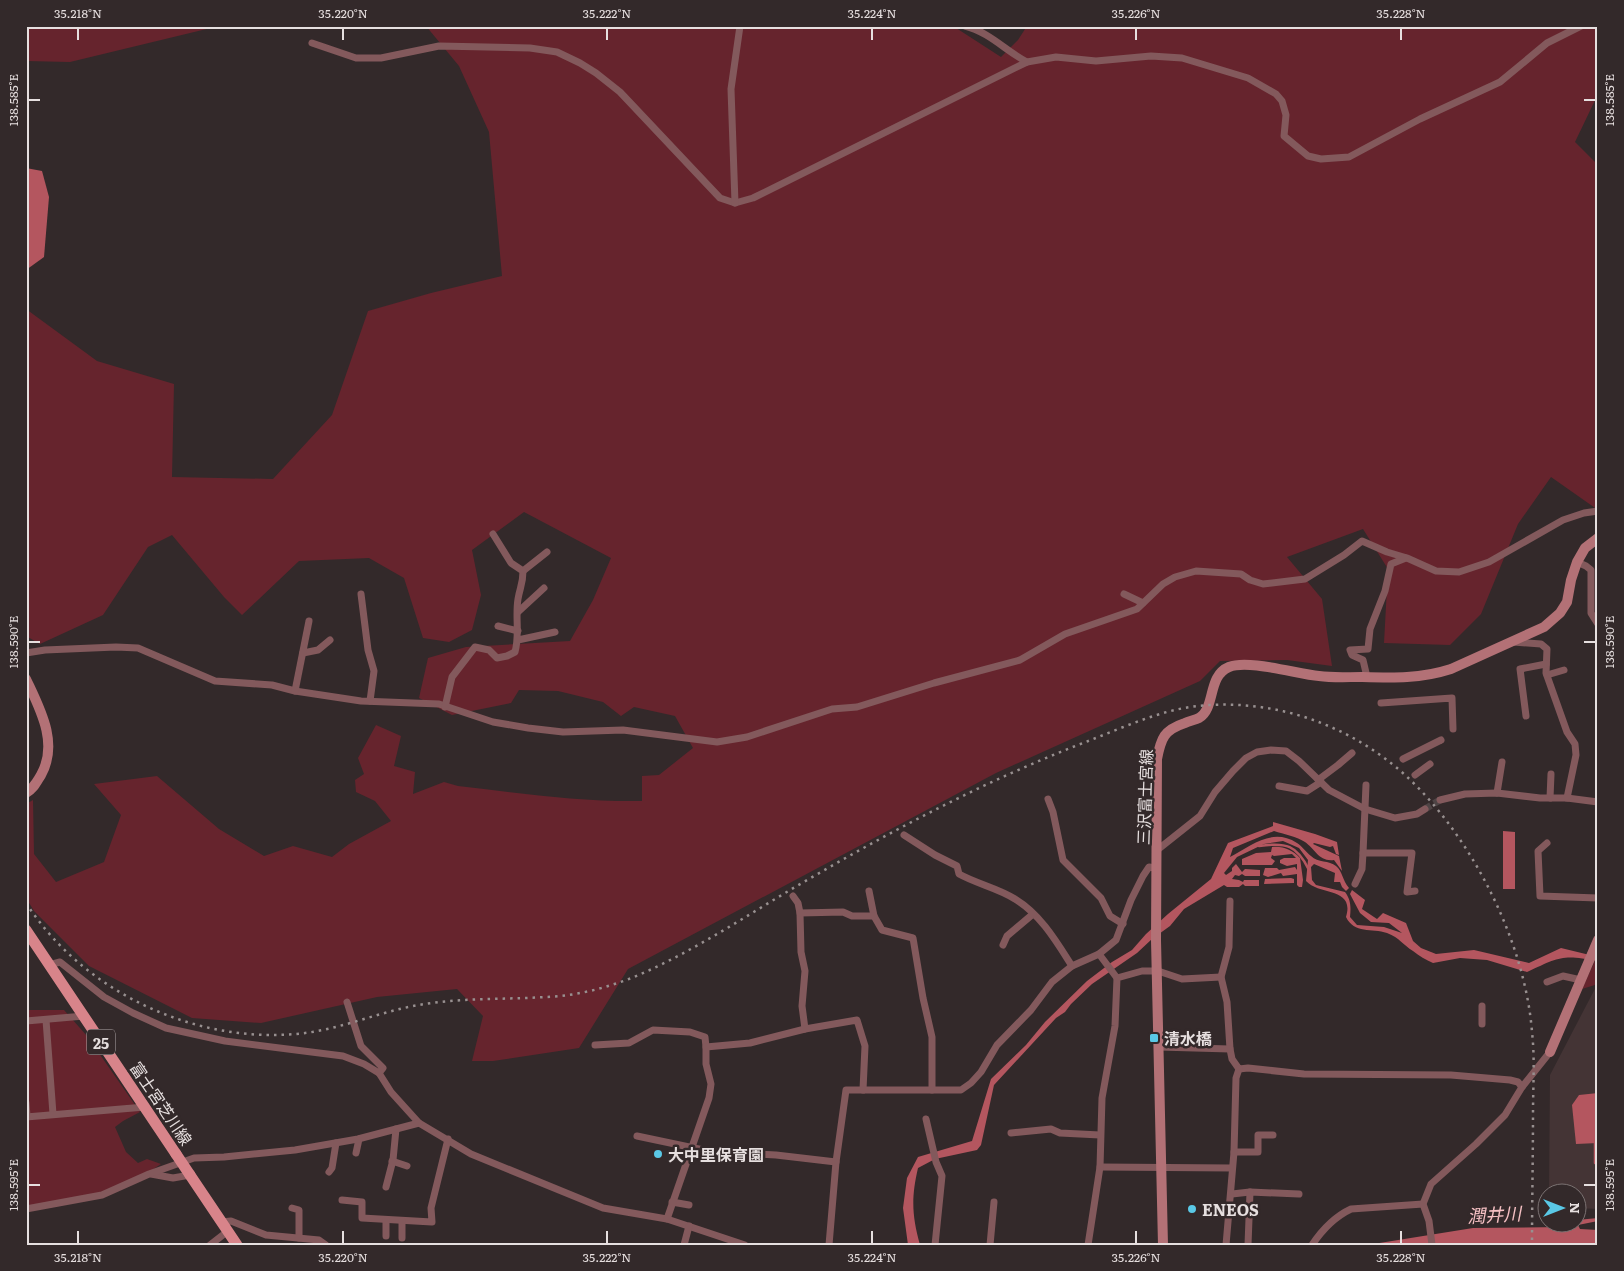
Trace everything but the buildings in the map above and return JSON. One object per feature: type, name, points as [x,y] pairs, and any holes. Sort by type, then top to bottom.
[{"type":"main road","name":"三沢富士宮線","points":[[1163,1245],[1156,940],[1156,851],[1157,759],[1160,743],[1164,735],[1174,727],[1199,718],[1204,713],[1219,674],[1229,667],[1244,665],[1321,677],[1402,678],[1437,674],[1544,627],[1564,609],[1577,562],[1585,548],[1598,538]]},
{"type":"main road","points":[[26,679],[42,714],[49,740],[46,766],[33,789],[26,793]]},
{"type":"main road","name":"富士宮芝川線","points":[[26,930],[237,1245]]},
{"type":"main road","points":[[1550,1052],[1598,940]]},
{"type":"street","points":[[735,203],[731,89],[740,26]]},
{"type":"street","points":[[965,26],[975,29],[998,42],[1010,53],[1027,62]]},
{"type":"street","points":[[312,43],[356,58],[380,58],[438,46],[530,48],[557,52],[588,68],[620,92],[720,198],[735,203],[753,198],[1027,62],[1056,57],[1096,61],[1151,56],[1182,58],[1223,72],[1248,78],[1276,94],[1282,101],[1286,115],[1284,136],[1308,156],[1321,159],[1349,157],[1420,119],[1500,82],[1547,43],[1581,26]]},
{"type":"street","points":[[26,653],[45,650],[138,648],[215,681],[272,686],[370,701],[438,704],[493,722],[528,728],[563,732],[623,730],[723,742],[747,737],[832,709],[857,707],[1020,660],[1066,634],[1137,609],[1163,584],[1175,577],[1196,571],[1241,574],[1250,580],[1263,584],[1306,579],[1337,560],[1362,541],[1436,571],[1460,572],[1489,562],[1563,520],[1584,513],[1598,511]]},
{"type":"street","points":[[493,534],[511,563],[524,571]]},
{"type":"street","points":[[524,571],[547,552]]},
{"type":"street","points":[[1367,677],[1363,660],[1352,655],[1350,650],[1368,649],[1370,629],[1385,591],[1391,564],[1407,558]]},
{"type":"street","points":[[1577,562],[1591,570],[1591,613],[1598,624]]},
{"type":"street","points":[[445,707],[452,677],[475,647],[489,650],[497,658],[508,656],[515,652],[518,640],[518,599],[524,584],[524,571]]},
{"type":"street","points":[[518,612],[544,588]]},
{"type":"street","points":[[361,594],[368,650],[374,671],[370,701]]},
{"type":"street","points":[[1124,594],[1144,603]]},
{"type":"street","points":[[295,691],[309,621]]},
{"type":"street","points":[[498,626],[518,631]]},
{"type":"street","points":[[518,640],[555,632]]},
{"type":"street","points":[[302,653],[318,650],[330,640]]},
{"type":"street","points":[[1510,641],[1541,644],[1547,649],[1547,675],[1567,732],[1576,744],[1576,756],[1567,798]]},
{"type":"street","points":[[1526,716],[1520,669],[1546,664]]},
{"type":"street","points":[[1547,675],[1564,670]]},
{"type":"street","points":[[1381,703],[1452,698],[1453,730]]},
{"type":"street","points":[[1403,759],[1441,740]]},
{"type":"street","points":[[1156,851],[1200,816],[1215,792],[1233,771],[1246,758],[1257,752],[1272,750],[1286,752],[1299,761],[1329,790],[1366,809],[1395,818],[1417,814],[1425,809]]},
{"type":"street","points":[[1279,786],[1307,791],[1352,753]]},
{"type":"street","points":[[1497,793],[1502,762]]},
{"type":"street","points":[[1415,775],[1430,764]]},
{"type":"street","points":[[1550,798],[1551,774]]},
{"type":"street","points":[[1355,884],[1362,869],[1366,785]]},
{"type":"street","points":[[1440,800],[1464,794],[1497,793],[1598,802]]},
{"type":"street","points":[[1048,798],[1053,812],[1063,860],[1101,898],[1110,916],[1123,924]]},
{"type":"street","points":[[904,835],[935,855],[957,866],[959,874],[1015,899],[1034,914],[1050,932],[1072,966]]},
{"type":"street","points":[[1547,843],[1538,851],[1540,896],[1598,898]]},
{"type":"street","points":[[1363,853],[1412,854],[1407,892],[1414,892]]},
{"type":"street","points":[[829,1245],[836,1162],[846,1090],[961,1090],[971,1084],[981,1072],[997,1045],[1030,1010],[1052,982],[1072,966],[1099,954],[1116,940],[1130,900],[1143,876],[1149,867],[1156,868]]},
{"type":"street","points":[[869,891],[874,916],[882,930],[913,938],[932,1037],[932,1090]]},
{"type":"street","points":[[793,896],[798,903],[800,913],[801,952],[806,971],[802,1006],[805,1029]]},
{"type":"street","points":[[1230,901],[1229,946],[1221,978],[1226,1002],[1230,1049],[1232,1059],[1239,1069]]},
{"type":"street","points":[[800,913],[843,912],[852,916],[874,916]]},
{"type":"street","points":[[1003,945],[1007,936],[1034,914]]},
{"type":"street","points":[[1088,1245],[1100,1167],[1102,1098],[1115,1026],[1115,975],[1099,954]]},
{"type":"street","points":[[49,965],[60,962],[104,997],[166,1028],[225,1041],[343,1056],[364,1064],[380,1073],[392,1092],[419,1123],[471,1154],[604,1208],[667,1219],[745,1245]]},
{"type":"street","points":[[1115,975],[1158,971],[1182,979],[1221,978]]},
{"type":"street","points":[[1547,982],[1563,976],[1581,980]]},
{"type":"street","points":[[347,1002],[361,1046],[383,1068],[380,1073]]},
{"type":"street","points":[[1482,1006],[1482,1024]]},
{"type":"street","points":[[26,1021],[84,1016]]},
{"type":"street","points":[[46,1020],[53,1114]]},
{"type":"street","points":[[706,1048],[750,1043],[805,1029],[857,1020],[865,1046],[863,1090]]},
{"type":"street","points":[[595,1045],[629,1043],[653,1030],[690,1032],[705,1037],[706,1064],[711,1084],[709,1098],[667,1219]]},
{"type":"street","points":[[1159,1047],[1230,1049]]},
{"type":"street","points":[[1432,1245],[1429,1221],[1423,1204],[1430,1184],[1476,1144],[1505,1115],[1522,1087],[1550,1052]]},
{"type":"street","points":[[1239,1069],[1248,1068],[1304,1074],[1451,1076],[1518,1082],[1522,1087]]},
{"type":"street","points":[[1226,1245],[1232,1194],[1236,1078],[1239,1069]]},
{"type":"street","points":[[26,1103],[27,1116],[145,1107]]},
{"type":"street","points":[[926,1119],[936,1162],[942,1176],[935,1245]]},
{"type":"street","points":[[26,1209],[102,1195],[149,1174],[194,1158],[286,1151],[359,1139],[419,1123]]},
{"type":"street","points":[[1011,1133],[1050,1128],[1060,1133],[1100,1135]]},
{"type":"street","points":[[386,1187],[396,1129]]},
{"type":"street","points":[[1234,1152],[1258,1152],[1258,1135],[1273,1135]]},
{"type":"street","points":[[637,1136],[713,1152],[776,1155],[836,1162]]},
{"type":"street","points":[[356,1153],[359,1139]]},
{"type":"street","points":[[342,1200],[362,1202],[362,1218],[432,1222],[431,1208],[448,1139]]},
{"type":"street","points":[[329,1172],[332,1168],[336,1143]]},
{"type":"street","points":[[392,1161],[407,1166]]},
{"type":"street","points":[[1100,1167],[1232,1168]]},
{"type":"street","points":[[149,1174],[173,1178],[190,1175]]},
{"type":"street","points":[[1232,1194],[1250,1192],[1299,1194]]},
{"type":"street","points":[[1248,1245],[1250,1192]]},
{"type":"street","points":[[672,1202],[689,1205]]},
{"type":"street","points":[[990,1245],[994,1202]]},
{"type":"street","points":[[1312,1245],[1329,1223],[1342,1213],[1350,1210],[1423,1204]]},
{"type":"street","points":[[292,1208],[299,1210],[299,1238]]},
{"type":"street","points":[[386,1220],[386,1236]]},
{"type":"street","points":[[210,1245],[231,1221],[266,1235],[319,1240],[326,1245]]},
{"type":"street","points":[[402,1221],[402,1238]]},
{"type":"street","points":[[684,1245],[689,1226]]},
{"type":"shaded area","points":[[26,26],[219,26],[70,62],[26,61]]},
{"type":"shaded area","points":[[426,26],[953,26],[1001,57],[1018,40],[1027,26],[1598,26],[1598,94],[1575,142],[1598,165],[1598,510],[1551,477],[1518,524],[1481,614],[1450,645],[1384,643],[1388,569],[1363,529],[1287,557],[1322,599],[1332,666],[1287,660],[1220,661],[1200,681],[996,773],[628,969],[579,1048],[493,1061],[472,1061],[483,1016],[457,989],[377,997],[261,1023],[192,1018],[89,966],[34,911],[26,898],[26,804],[33,800],[34,854],[56,882],[104,862],[121,815],[94,784],[157,776],[219,829],[264,856],[293,846],[332,857],[349,844],[391,821],[375,801],[356,792],[355,780],[364,774],[358,758],[376,725],[401,736],[394,766],[415,772],[413,794],[444,782],[458,786],[550,796],[642,801],[642,776],[659,775],[693,748],[675,716],[634,707],[621,716],[603,702],[558,691],[519,690],[511,703],[452,715],[419,698],[428,658],[466,647],[570,641],[593,600],[611,558],[524,512],[472,550],[481,595],[472,630],[449,642],[423,638],[404,578],[369,558],[299,561],[242,615],[224,597],[172,535],[148,547],[103,615],[40,644],[26,636],[26,309],[97,361],[174,384],[172,477],[273,479],[332,415],[368,311],[502,276],[489,132],[459,66]]},
{"type":"shaded area","points":[[26,168],[42,171],[49,197],[44,257],[26,270]]},
{"type":"shaded area","points":[[1273,822],[1337,842],[1339,855],[1336,854],[1333,846],[1313,844],[1339,856],[1342,871],[1334,860],[1321,857],[1305,842],[1274,831],[1233,848],[1230,857],[1270,837],[1288,839],[1297,843],[1317,860],[1333,864],[1338,868],[1349,888],[1346,891],[1340,882],[1334,882],[1335,873],[1314,864],[1311,867],[1312,880],[1316,885],[1345,892],[1350,904],[1350,917],[1357,925],[1384,927],[1402,933],[1389,923],[1371,922],[1360,913],[1350,894],[1352,890],[1365,900],[1362,909],[1377,919],[1383,913],[1406,923],[1413,941],[1421,948],[1436,954],[1474,950],[1529,963],[1561,948],[1598,957],[1598,961],[1568,957],[1561,958],[1527,972],[1487,960],[1460,958],[1433,963],[1387,933],[1364,930],[1349,922],[1346,917],[1346,901],[1341,896],[1312,886],[1306,881],[1308,860],[1299,848],[1283,841],[1264,844],[1237,857],[1224,873],[1226,875],[1232,871],[1236,864],[1242,872],[1245,869],[1260,870],[1260,876],[1245,876],[1242,874],[1239,876],[1235,875],[1232,879],[1243,882],[1244,880],[1259,880],[1259,886],[1245,886],[1243,884],[1239,887],[1227,887],[1224,885],[1184,909],[1170,926],[1137,953],[1092,984],[1065,1012],[1056,1018],[994,1085],[981,1145],[977,1150],[935,1159],[918,1168],[913,1207],[920,1245],[908,1245],[903,1208],[907,1178],[918,1157],[972,1141],[991,1079],[1087,981],[1132,950],[1168,914],[1211,879],[1228,843],[1273,826]]},
{"type":"shaded area","points":[[1503,831],[1515,832],[1515,889],[1503,889]]},
{"type":"shaded area","points":[[1272,847],[1288,849],[1300,858],[1302,887],[1297,885],[1297,874],[1283,876],[1281,873],[1268,877],[1263,875],[1265,868],[1277,868],[1279,870],[1295,867],[1297,870],[1297,864],[1287,866],[1280,863],[1280,860],[1284,858],[1296,858],[1292,854],[1272,855],[1271,858],[1275,861],[1272,865],[1242,865],[1242,859],[1256,853],[1271,852]]},
{"type":"shaded area","points":[[1265,879],[1294,879],[1294,883],[1264,884]]},
{"type":"shaded area","points":[[1598,954],[1598,984],[1582,989]]},
{"type":"shaded area","points":[[1598,983],[1598,1209],[1586,1208],[1586,1184],[1549,1184],[1550,1075]]},
{"type":"shaded area","points":[[29,1010],[64,1010],[87,1036],[140,1112],[115,1127],[126,1152],[138,1163],[147,1159],[161,1164],[131,1184],[87,1201],[26,1206],[26,1012]]},
{"type":"shaded area","points":[[1598,1093],[1598,1143],[1576,1144],[1572,1105],[1579,1095]]},
{"type":"shaded area","points":[[1598,1218],[1598,1221],[1586,1223],[1586,1219]]},
{"type":"shaded area","points":[[1536,1227],[1536,1234],[1586,1234],[1586,1229],[1598,1230],[1598,1245],[1367,1245],[1473,1228]]},
{"type":"waterway","points":[[1259,846],[1284,845],[1290,847],[1300,855],[1309,870]]},
{"type":"waterway","points":[[1595,1141],[1595,1163],[1598,1164]]},
{"type":"tunnel","points":[[1425,809],[1440,800]]},
{"type":"railway","points":[[26,903],[50,934],[78,962],[109,985],[143,1005],[180,1020],[218,1030],[257,1035],[296,1034],[324,1030],[422,1004],[457,1000],[568,995],[613,985],[656,967],[699,945],[802,883],[905,825],[1011,773],[1083,743],[1140,721],[1183,708],[1226,705],[1254,706],[1281,711],[1308,718],[1334,728],[1382,756],[1404,774],[1451,827],[1472,858],[1506,926],[1527,997],[1532,1032],[1534,1062],[1532,1245]]},
{"type":"place","name":"清水橋","points":[[1154,1038]]},
{"type":"place","name":"大中里保育園","points":[[658,1154]]},
{"type":"place","name":"ENEOS","points":[[1192,1209]]},
{"type":"water label","name":"潤井川","points":[[1494,1214]]}]
